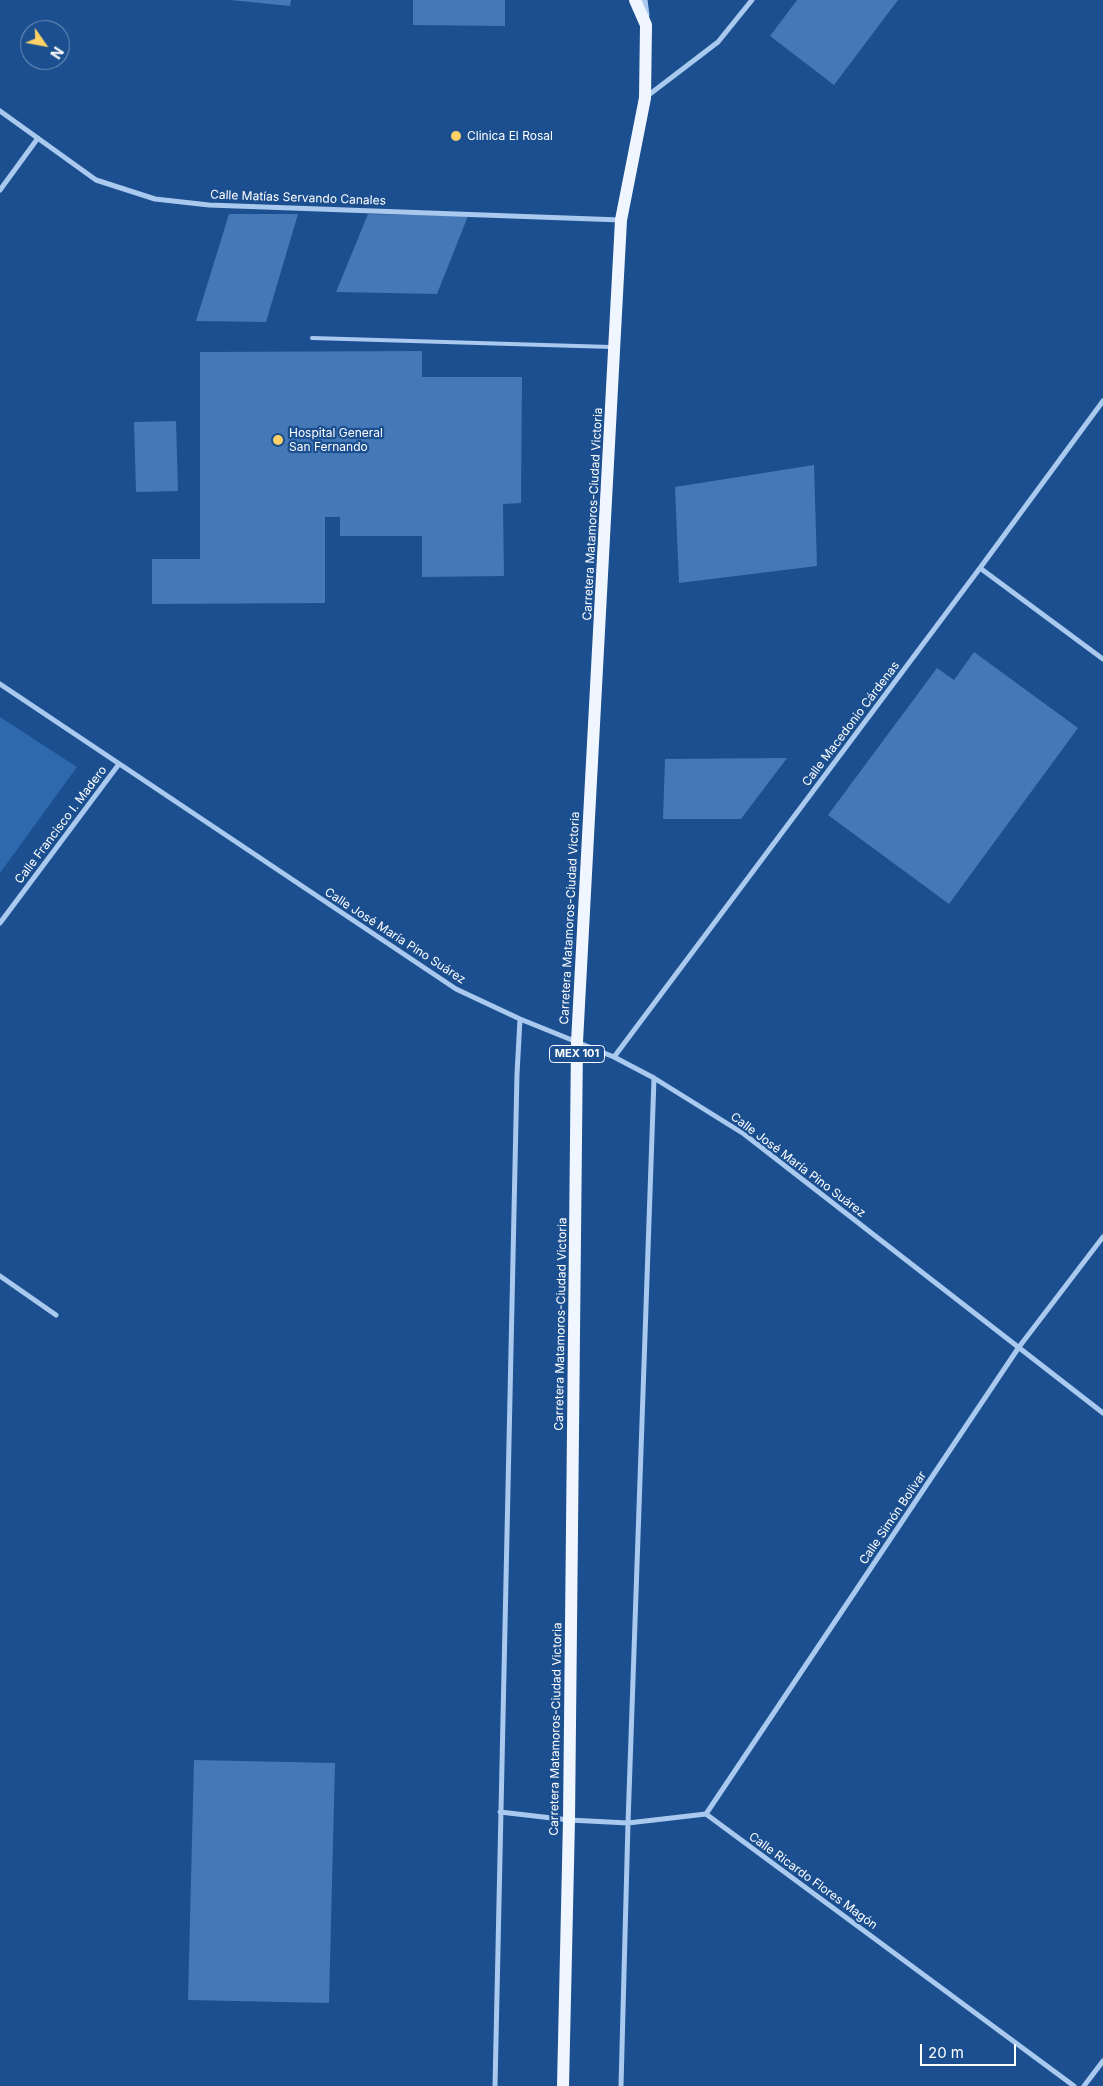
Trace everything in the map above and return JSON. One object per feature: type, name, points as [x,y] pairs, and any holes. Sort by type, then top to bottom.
[{"type":"main road","name":"MEX 101","points":[[636,0],[646,25]]},
{"type":"main road","name":"Carretera Matamoros-Ciudad Victoria","points":[[563,2086],[569,1820],[577,1042],[616,348],[621,220],[645,98],[646,25]]},
{"type":"street","points":[[643,0],[646,25]]},
{"type":"street","points":[[645,98],[718,42],[752,0]]},
{"type":"street","name":"Calle Matías Servando Canales","points":[[0,111],[96,180],[155,199],[209,205],[621,220]]},
{"type":"street","points":[[0,190],[38,138]]},
{"type":"street","name":"Calle Macedonio Cárdenas","points":[[614,1057],[1103,401]]},
{"type":"street","points":[[980,568],[1103,659]]},
{"type":"street","name":"Calle José María Pino Suárez","points":[[0,684],[456,989],[520,1019],[614,1057],[654,1078],[744,1134],[1103,1413]]},
{"type":"street","name":"Calle Francisco I. Madero","points":[[0,923],[119,764]]},
{"type":"street","points":[[495,2086],[517,1074],[520,1019]]},
{"type":"street","points":[[621,2086],[628,1823],[654,1078]]},
{"type":"street","name":"Calle Simón Bolívar","points":[[706,1814],[1019,1347],[1103,1237]]},
{"type":"street","points":[[0,1276],[56,1315]]},
{"type":"street","points":[[500,1812],[569,1820],[628,1823],[706,1814]]},
{"type":"street","name":"Calle Ricardo Flores Magón","points":[[706,1814],[1074,2086]]},
{"type":"street","points":[[1084,2086],[1103,2061]]},
{"type":"lane","points":[[312,338],[616,348]]},
{"type":"shaded area","points":[[0,717],[77,767],[0,873]]},
{"type":"building","points":[[230,0],[291,0],[290,6]]},
{"type":"building","points":[[413,0],[505,0],[505,26],[413,25]]},
{"type":"building","points":[[797,0],[898,0],[834,85],[770,36]]},
{"type":"building","points":[[229,214],[298,214],[266,322],[196,321]]},
{"type":"building","points":[[368,214],[468,216],[437,294],[336,292]]},
{"type":"building","points":[[422,351],[422,377],[522,377],[521,503],[503,504],[504,576],[422,577],[422,536],[340,536],[340,517],[325,517],[325,603],[152,604],[152,559],[200,559],[200,352]]},
{"type":"building","points":[[176,421],[178,491],[136,492],[134,422]]},
{"type":"building","points":[[814,465],[817,566],[679,583],[675,487]]},
{"type":"building","points":[[974,652],[1078,728],[949,904],[828,815],[937,668],[954,680]]},
{"type":"building","points":[[787,758],[741,819],[663,819],[665,759]]},
{"type":"building","points":[[194,1760],[335,1763],[329,2003],[188,2000]]},
{"type":"place","name":"Clinica El Rosal","points":[[456,136]]},
{"type":"place","name":"Hospital General San Fernando","points":[[278,440]]}]
